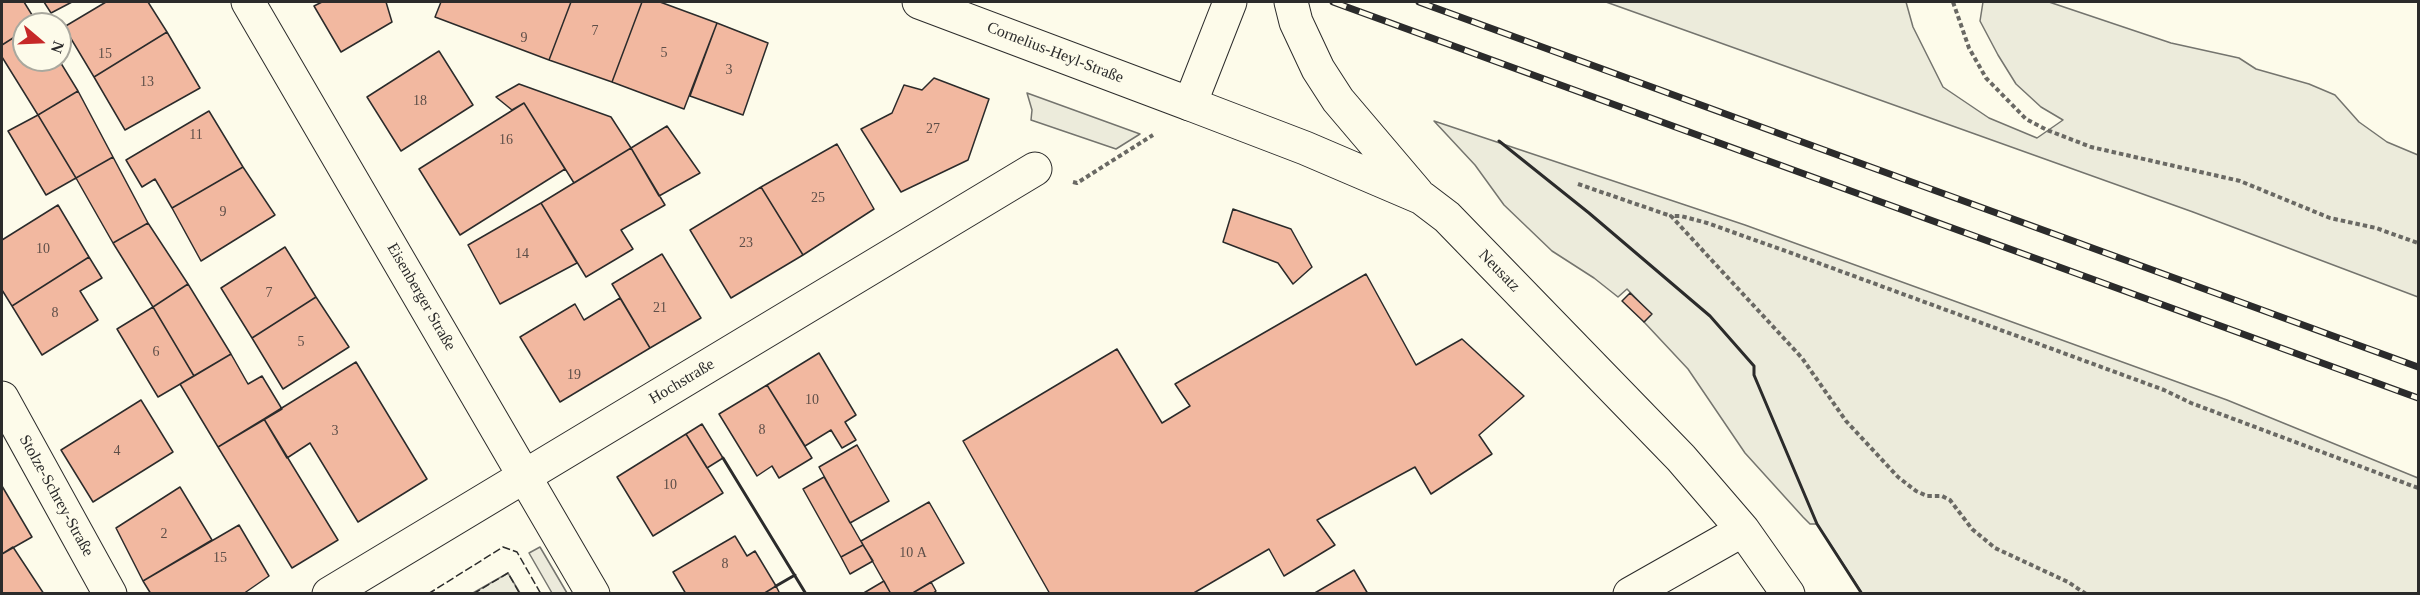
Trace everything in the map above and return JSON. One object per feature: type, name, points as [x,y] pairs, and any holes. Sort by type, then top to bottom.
[{"type":"street","name":"Eisenberger Straße","points":[[248,2],[593,594]]},
{"type":"street","name":"Cornelius-Heyl-Straße","points":[[919,2],[1190,104]]},
{"type":"street","points":[[1190,104],[1230,2]]},
{"type":"street","points":[[1293,12],[1318,69],[1338,100],[1422,198]]},
{"type":"street","name":"Neusatz","points":[[1190,104],[1305,148],[1422,198],[1447,217],[1681,458],[1743,530],[1788,594]]},
{"type":"street","name":"Hochstraße","points":[[329,594],[1035,169]]},
{"type":"street","name":"Stolze-Schrey-Straße","points":[[2,398],[110,594]]},
{"type":"street","points":[[1630,594],[1743,530]]},
{"type":"path","points":[[1953,2],[1969,48],[1986,78],[2026,119],[2047,130],[2091,147],[2240,181],[2330,218],[2376,228],[2418,243]]},
{"type":"path","points":[[1035,169],[1077,183],[1148,139],[1190,104]]},
{"type":"path","points":[[1578,184],[1671,216],[1681,216],[1783,250],[2164,390],[2191,403],[2418,488]]},
{"type":"path","points":[[1671,216],[1802,358],[1846,421],[1874,454],[1898,477],[1916,491],[1927,496],[1942,496],[1950,500],[1972,529],[1995,548],[2068,582],[2086,594]]},
{"type":"shaded area","points":[[1606,2],[1906,2],[1913,27],[1943,87],[1989,118],[2037,138],[2063,120],[2041,107],[2016,84],[1980,21],[1983,2],[2049,2],[2171,43],[2239,58],[2256,69],[2309,84],[2335,95],[2359,122],[2387,142],[2418,155],[2418,297],[2193,212]]},
{"type":"shaded area","points":[[1027,93],[1140,134],[1116,149],[1031,120],[1032,110]]},
{"type":"shaded area","points":[[1434,121],[1745,225],[2227,400],[2418,478],[2418,593],[1862,593],[1817,524],[1810,524],[1745,453],[1688,369],[1644,322],[1651,314],[1627,289],[1618,297],[1594,278],[1552,251],[1504,205],[1475,165]]},
{"type":"shaded area","points":[[540,547],[567,593],[552,593],[529,553]]},
{"type":"shaded area","points":[[508,573],[520,593],[473,593]]},
{"type":"building","points":[[2,2],[24,2],[30,12],[12,12],[12,39],[2,45]]},
{"type":"building","points":[[44,2],[72,2],[53,12],[50,12]]},
{"type":"building","points":[[106,2],[148,2],[167,32],[94,77],[72,40],[72,22]]},
{"type":"building","points":[[322,2],[386,2],[392,22],[341,52],[314,6]]},
{"type":"building","points":[[441,2],[571,2],[549,60],[435,17]]},
{"type":"building","points":[[571,2],[642,2],[612,82],[549,60]]},
{"type":"building","points":[[642,2],[660,2],[717,23],[684,109],[612,82]]},
{"type":"building","points":[[717,23],[768,43],[743,115],[690,96]]},
{"type":"building","points":[[167,32],[200,88],[125,130],[94,77]]},
{"type":"building","points":[[12,39],[12,72],[66,72],[78,91],[38,115],[2,57],[2,45]]},
{"type":"building","points":[[439,51],[473,105],[401,151],[367,97]]},
{"type":"building","points":[[934,78],[989,99],[968,160],[901,192],[861,129],[892,113],[904,85],[922,90]]},
{"type":"building","points":[[519,84],[611,117],[631,148],[574,183],[524,103],[512,110],[496,97]]},
{"type":"building","points":[[78,91],[113,157],[76,178],[38,115]]},
{"type":"building","points":[[524,103],[565,169],[460,235],[419,169]]},
{"type":"building","points":[[209,111],[243,167],[172,208],[155,179],[142,187],[126,160]]},
{"type":"building","points":[[38,115],[76,178],[46,195],[8,131]]},
{"type":"building","points":[[667,126],[700,173],[659,196],[631,148]]},
{"type":"building","points":[[837,144],[874,209],[803,255],[761,187]]},
{"type":"building","points":[[631,148],[665,205],[621,230],[633,249],[586,277],[541,203]]},
{"type":"building","points":[[113,157],[148,223],[113,243],[76,178]]},
{"type":"building","points":[[243,167],[275,215],[201,261],[172,208]]},
{"type":"building","points":[[761,187],[803,255],[731,298],[690,230]]},
{"type":"building","points":[[541,203],[577,263],[500,304],[468,245]]},
{"type":"building","points":[[58,205],[89,257],[12,306],[2,290],[2,240]]},
{"type":"building","points":[[1233,209],[1291,229],[1312,267],[1293,284],[1278,263],[1223,242]]},
{"type":"building","points":[[148,223],[188,284],[153,307],[113,243]]},
{"type":"building","points":[[285,247],[316,297],[252,338],[221,288]]},
{"type":"building","points":[[662,254],[701,318],[650,348],[612,284]]},
{"type":"building","points":[[89,257],[102,278],[80,291],[98,320],[42,355],[12,306]]},
{"type":"building","points":[[1366,274],[1416,365],[1462,339],[1524,396],[1479,435],[1492,454],[1431,494],[1415,467],[1317,520],[1335,545],[1284,576],[1269,549],[1192,594],[1050,594],[963,441],[1117,349],[1162,423],[1190,406],[1175,384]]},
{"type":"building","points":[[188,284],[231,354],[194,376],[153,307]]},
{"type":"building","points":[[1630,293],[1652,314],[1644,322],[1622,301]]},
{"type":"building","points":[[316,297],[349,347],[283,389],[252,338]]},
{"type":"building","points":[[620,298],[650,348],[560,402],[520,337],[575,304],[584,320]]},
{"type":"building","points":[[153,307],[194,376],[158,397],[117,329]]},
{"type":"building","points":[[819,353],[856,415],[845,422],[856,440],[842,448],[831,430],[805,446],[767,385]]},
{"type":"building","points":[[231,354],[248,384],[262,376],[282,409],[218,447],[180,384]]},
{"type":"building","points":[[356,362],[427,479],[358,522],[310,443],[287,458],[264,419]]},
{"type":"building","points":[[767,385],[812,458],[779,478],[772,466],[757,476],[719,414]]},
{"type":"building","points":[[141,400],[173,452],[93,502],[61,450]]},
{"type":"building","points":[[264,419],[338,540],[292,568],[218,447]]},
{"type":"building","points":[[702,424],[723,458],[707,468],[686,434]]},
{"type":"building","points":[[686,434],[723,493],[653,536],[617,477]]},
{"type":"building","points":[[857,445],[889,501],[850,523],[819,467]]},
{"type":"building","points":[[824,477],[863,545],[841,557],[803,489]]},
{"type":"building","points":[[2,486],[32,537],[2,554]]},
{"type":"building","points":[[180,487],[212,540],[143,581],[116,528]]},
{"type":"building","points":[[929,502],[964,563],[911,594],[891,594],[861,541]]},
{"type":"building","points":[[239,525],[269,576],[243,594],[151,594],[143,581]]},
{"type":"building","points":[[735,536],[747,556],[755,551],[776,586],[763,594],[686,594],[673,572]]},
{"type":"building","points":[[863,545],[873,561],[850,574],[841,557]]},
{"type":"building","points":[[13,547],[44,594],[2,594],[2,554]]},
{"type":"building","points":[[1354,570],[1368,594],[1313,594]]},
{"type":"building","points":[[884,581],[891,594],[862,594]]},
{"type":"building","points":[[931,582],[936,591],[932,594],[911,594]]},
{"type":"building","points":[[776,586],[780,594],[763,594]]},
{"type":"railway","points":[[1333,2],[2418,398]]},
{"type":"railway","points":[[1419,2],[2418,367]]},
{"type":"fence","points":[[428,594],[503,547],[517,552],[541,594]]},
{"type":"fence","points":[[473,594],[508,573],[520,594]]},
{"type":"wall","points":[[1499,141],[1589,213],[1710,316],[1754,366],[1754,375],[1817,524],[1862,594]]},
{"type":"wall","points":[[723,458],[806,594]]},
{"type":"wall","points":[[776,586],[795,575]]}]
